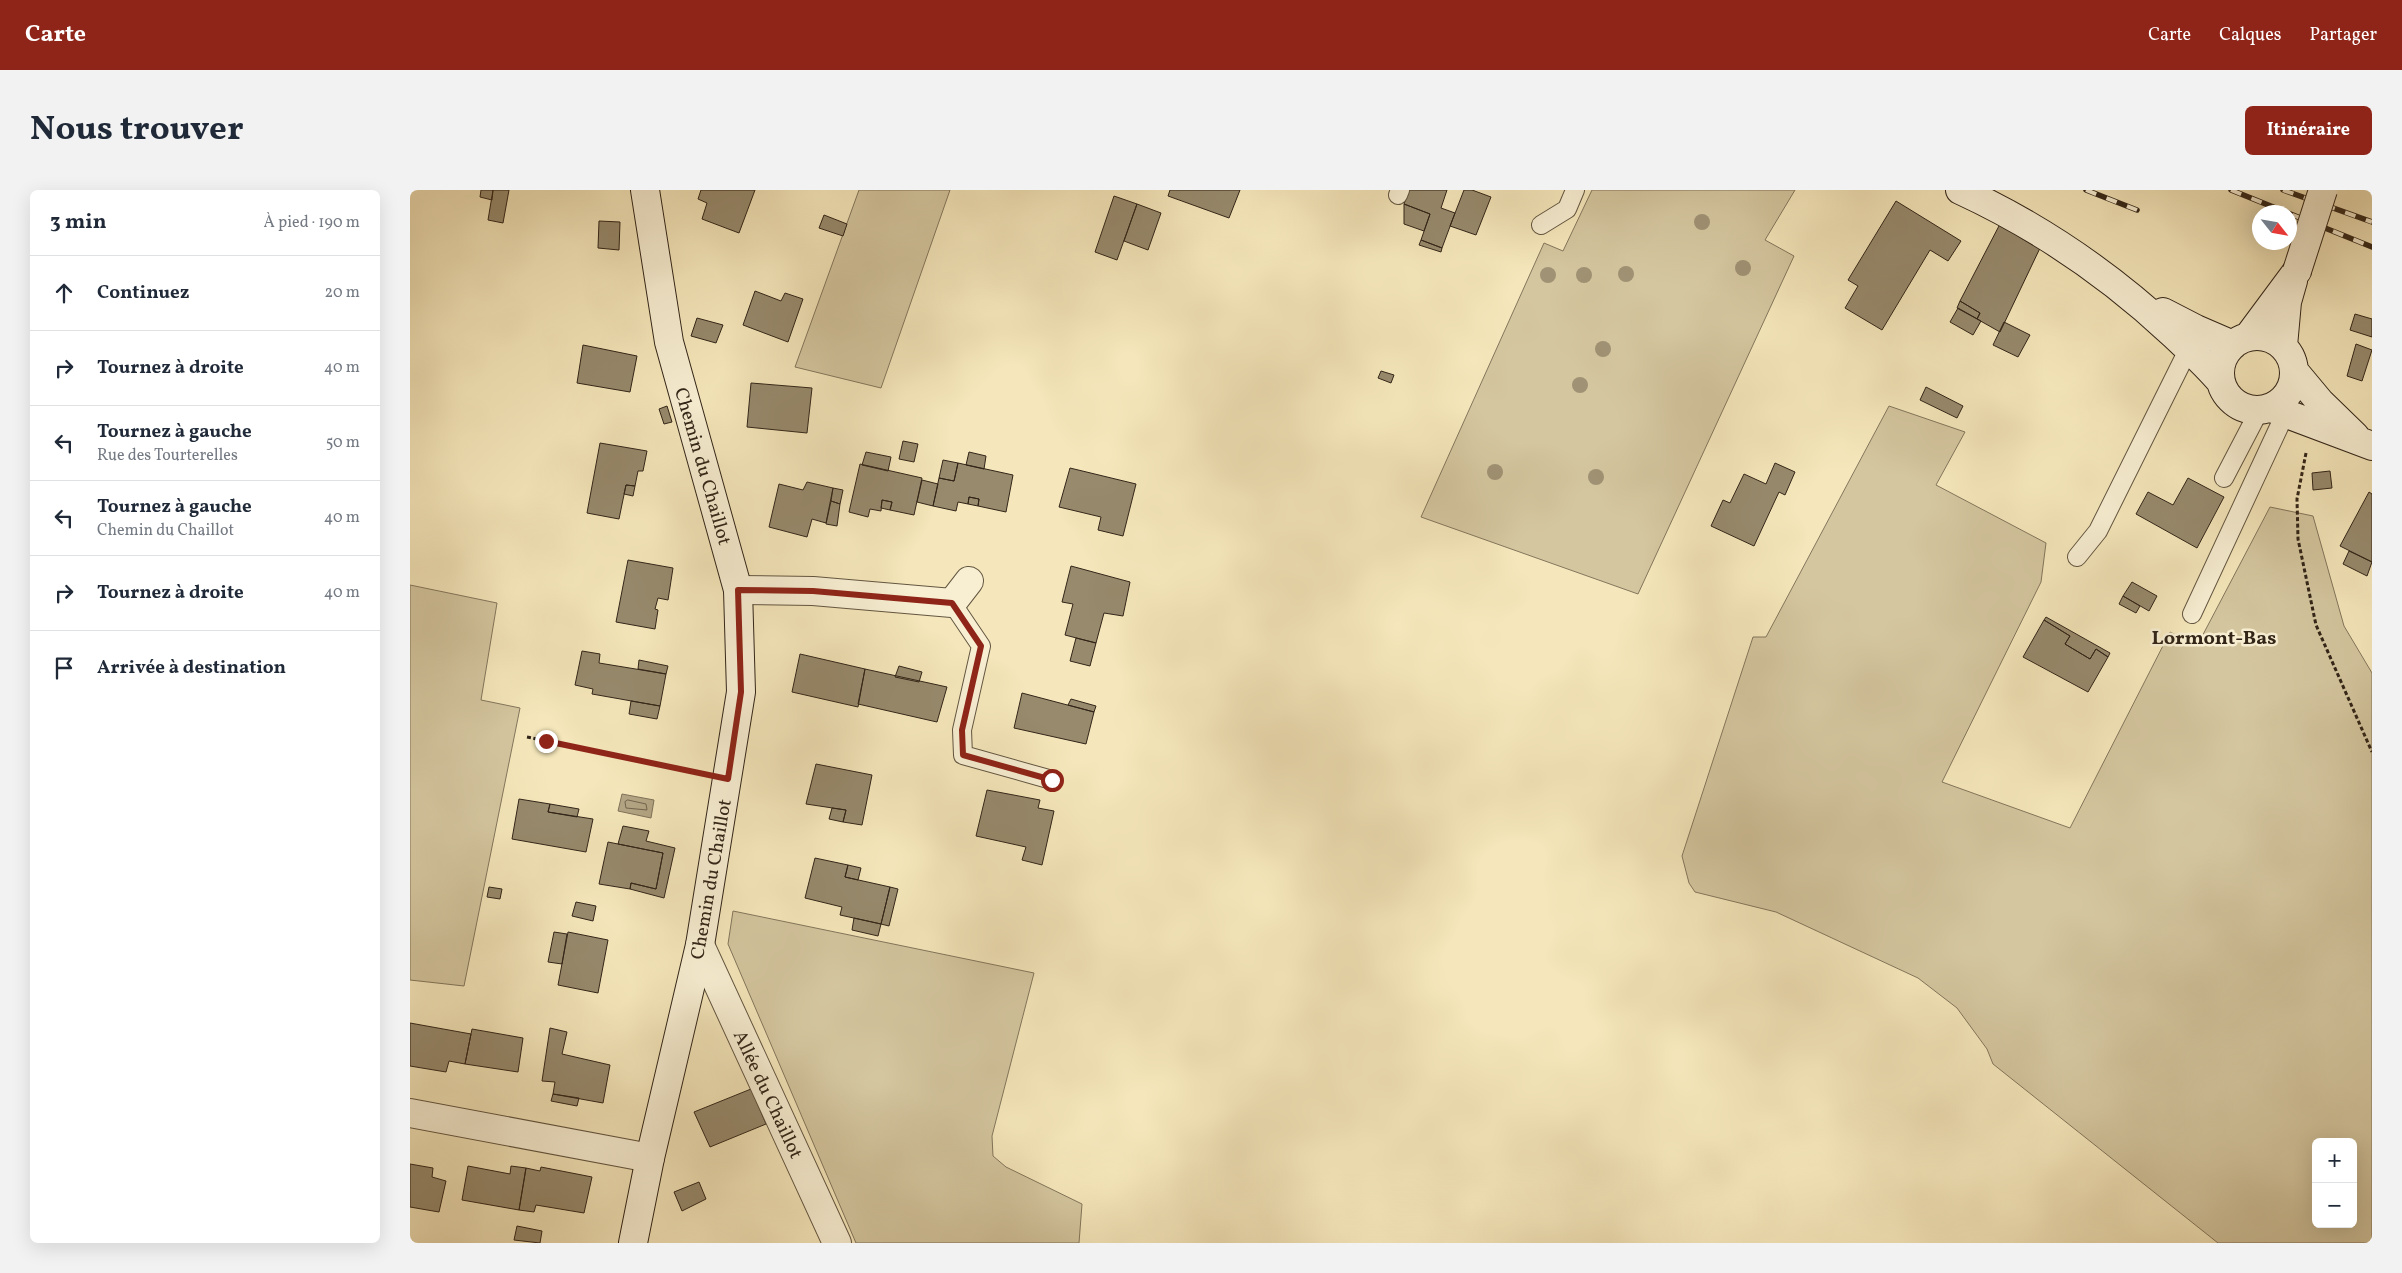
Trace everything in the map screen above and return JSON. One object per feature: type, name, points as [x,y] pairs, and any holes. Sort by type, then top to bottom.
[{"type":"street","name":"Chemin du Chaillot","points":[[633,1243],[650,1158],[700,945],[741,692],[738,590],[669,342],[645,190]]},
{"type":"street","points":[[1960,190],[2029,225],[2133,297],[2202,359],[2221,382],[2226,394],[2235,403],[2246,409],[2272,411],[2366,443]]},
{"type":"street","points":[[2283,346],[2287,302],[2322,190]]},
{"type":"street","points":[[2221,382],[2221,362],[2296,271]]},
{"type":"street","points":[[2133,297],[2196,329],[2240,341],[2260,336],[2273,339],[2283,346],[2293,363],[2295,372],[2320,402],[2366,443]]},
{"type":"street","points":[[2272,411],[2289,394],[2295,372]]},
{"type":"street","points":[[738,590],[813,591],[952,603],[969,582]]},
{"type":"street","name":"Allée du Chaillot","points":[[700,945],[837,1243]]},
{"type":"street","points":[[410,1113],[650,1158]]},
{"type":"lane","points":[[1541,225],[1567,209],[1575,190]]},
{"type":"lane","points":[[2077,557],[2098,531],[2189,348]]},
{"type":"lane","points":[[2224,478],[2272,411]]},
{"type":"lane","points":[[2192,614],[2272,411]]},
{"type":"lane","points":[[952,603],[981,646],[962,730],[963,755],[1052,780]]},
{"type":"path","points":[[2297,499],[2298,539],[2316,625],[2372,752]]},
{"type":"path","points":[[527,737],[728,779]]},
{"type":"shaded area","points":[[859,190],[950,190],[881,388],[795,367]]},
{"type":"shaded area","points":[[1592,190],[1795,190],[1765,240],[1794,256],[1638,594],[1421,517],[1544,243],[1563,251]]},
{"type":"shaded area","points":[[1889,406],[1965,432],[1936,485],[2046,543],[2041,582],[1942,782],[2070,828],[2170,632],[2197,646],[2270,507],[2313,516],[2344,626],[2372,673],[2372,1243],[2218,1243],[1993,1064],[1987,1049],[1957,1008],[1918,978],[1776,912],[1695,892],[1689,883],[1682,856],[1753,637],[1766,637]]},
{"type":"shaded area","points":[[410,585],[497,603],[481,700],[520,708],[464,986],[410,980]]},
{"type":"shaded area","points":[[733,911],[1034,973],[992,1136],[993,1156],[1006,1167],[1082,1204],[1079,1243],[856,1243],[728,944]]},
{"type":"water","points":[[622,794],[654,800],[651,818],[618,811]]},
{"type":"building","points":[[481,190],[493,190],[492,200],[480,197]]},
{"type":"building","points":[[493,190],[509,190],[503,223],[488,220]]},
{"type":"building","points":[[701,190],[755,190],[739,233],[702,219],[707,203],[698,199]]},
{"type":"building","points":[[1170,190],[1240,190],[1229,218],[1168,196]]},
{"type":"building","points":[[1409,190],[1447,190],[1441,208],[1455,213],[1442,248],[1421,240],[1430,214],[1404,204]]},
{"type":"building","points":[[1464,190],[1472,190],[1491,197],[1476,235],[1450,226]]},
{"type":"building","points":[[1114,196],[1137,204],[1117,260],[1095,252]]},
{"type":"building","points":[[1896,201],[1961,241],[1948,261],[1930,250],[1882,330],[1845,308],[1858,286],[1848,280]]},
{"type":"building","points":[[1137,204],[1161,213],[1148,250],[1124,241]]},
{"type":"building","points":[[1404,204],[1430,214],[1424,231],[1404,224]]},
{"type":"building","points":[[824,215],[847,224],[843,236],[819,228]]},
{"type":"building","points":[[599,221],[620,222],[619,250],[598,248]]},
{"type":"building","points":[[2000,224],[2041,246],[2000,332],[1977,319],[1980,313],[1960,301]]},
{"type":"building","points":[[1421,240],[1442,248],[1441,252],[1419,245]]},
{"type":"building","points":[[755,291],[781,301],[785,293],[803,299],[788,342],[743,325]]},
{"type":"building","points":[[1960,301],[1980,313],[1977,319],[1957,308]]},
{"type":"building","points":[[1958,308],[1981,321],[1973,335],[1950,322]]},
{"type":"building","points":[[2355,314],[2372,319],[2372,337],[2350,330]]},
{"type":"building","points":[[697,318],[723,325],[716,343],[691,336]]},
{"type":"building","points":[[2004,322],[2030,335],[2018,357],[1993,345]]},
{"type":"building","points":[[2356,344],[2372,350],[2362,381],[2347,376]]},
{"type":"building","points":[[583,345],[637,356],[630,392],[577,383]]},
{"type":"building","points":[[1381,371],[1394,375],[1391,383],[1378,378]]},
{"type":"building","points":[[751,383],[812,388],[807,433],[747,427]]},
{"type":"building","points":[[1926,387],[1963,406],[1957,418],[1920,400]]},
{"type":"building","points":[[667,406],[672,422],[664,424],[659,409]]},
{"type":"building","points":[[903,441],[918,444],[914,462],[899,459]]},
{"type":"building","points":[[600,443],[647,451],[643,471],[638,471],[635,486],[626,485],[619,519],[587,513]]},
{"type":"building","points":[[866,452],[891,457],[888,471],[862,465]]},
{"type":"building","points":[[969,452],[986,456],[984,469],[966,465]]},
{"type":"building","points":[[943,460],[958,463],[954,481],[939,478]]},
{"type":"building","points":[[958,463],[1013,475],[1006,512],[978,506],[979,499],[969,497],[968,504],[958,502],[956,511],[933,506],[939,478],[954,481]]},
{"type":"building","points":[[1775,463],[1795,472],[1785,495],[1779,492],[1754,546],[1711,526],[1723,500],[1730,503],[1744,474],[1766,484]]},
{"type":"building","points":[[860,464],[922,478],[914,515],[890,510],[892,502],[882,500],[881,511],[870,509],[868,517],[849,512]]},
{"type":"building","points":[[1070,468],[1136,484],[1123,536],[1098,530],[1101,517],[1059,507]]},
{"type":"building","points":[[2330,471],[2332,488],[2313,490],[2312,473]]},
{"type":"building","points":[[2188,478],[2224,497],[2197,548],[2136,514],[2148,492],[2173,505]]},
{"type":"building","points":[[922,480],[938,484],[933,506],[917,502]]},
{"type":"building","points":[[807,482],[833,488],[826,523],[812,519],[807,537],[769,527],[779,484],[803,490]]},
{"type":"building","points":[[626,485],[635,486],[633,496],[624,494]]},
{"type":"building","points":[[833,488],[843,490],[840,504],[831,501]]},
{"type":"building","points":[[2369,492],[2372,494],[2372,562],[2340,546]]},
{"type":"building","points":[[969,497],[979,499],[978,506],[968,504]]},
{"type":"building","points":[[882,500],[892,502],[890,510],[881,508]]},
{"type":"building","points":[[831,501],[840,504],[837,526],[826,524]]},
{"type":"building","points":[[2349,551],[2372,562],[2367,576],[2343,564]]},
{"type":"building","points":[[628,560],[673,568],[668,600],[658,598],[655,609],[658,610],[655,629],[616,622]]},
{"type":"building","points":[[1071,566],[1130,582],[1123,616],[1104,613],[1096,643],[1065,635],[1073,604],[1062,602]]},
{"type":"building","points":[[2132,582],[2157,596],[2149,611],[2123,596]]},
{"type":"building","points":[[2123,596],[2140,606],[2136,613],[2119,604]]},
{"type":"building","points":[[2046,617],[2110,653],[2108,657],[2096,649],[2090,659],[2065,644],[2070,636],[2044,620]]},
{"type":"building","points":[[2044,620],[2070,636],[2065,644],[2090,659],[2096,649],[2108,657],[2088,692],[2023,657]]},
{"type":"building","points":[[1076,638],[1096,643],[1090,666],[1070,661]]},
{"type":"building","points":[[582,651],[600,654],[599,663],[666,674],[660,706],[592,694],[593,689],[575,685]]},
{"type":"building","points":[[800,654],[865,669],[858,707],[792,692]]},
{"type":"building","points":[[639,660],[668,666],[666,674],[638,669]]},
{"type":"building","points":[[899,666],[922,672],[919,682],[895,677]]},
{"type":"building","points":[[865,669],[947,687],[937,722],[858,704]]},
{"type":"building","points":[[1022,693],[1094,712],[1086,744],[1014,728]]},
{"type":"building","points":[[1071,699],[1096,706],[1094,712],[1068,705]]},
{"type":"building","points":[[631,701],[660,706],[657,719],[629,714]]},
{"type":"building","points":[[816,764],[872,775],[862,825],[843,822],[846,810],[806,804]]},
{"type":"building","points":[[987,790],[1040,800],[1038,808],[1054,811],[1042,865],[1022,860],[1026,847],[976,836]]},
{"type":"building","points":[[519,799],[550,804],[548,812],[593,819],[586,852],[512,839]]},
{"type":"building","points":[[550,804],[579,809],[577,817],[548,812]]},
{"type":"building","points":[[832,808],[846,810],[843,822],[829,819]]},
{"type":"building","points":[[623,826],[649,831],[646,841],[675,848],[664,898],[630,889],[631,883],[656,889],[663,853],[618,844]]},
{"type":"building","points":[[608,842],[663,853],[656,889],[631,883],[630,889],[599,884]]},
{"type":"building","points":[[815,858],[848,865],[845,877],[890,887],[881,924],[840,915],[842,907],[805,898]]},
{"type":"building","points":[[848,865],[861,868],[858,880],[845,877]]},
{"type":"building","points":[[489,887],[502,889],[500,899],[487,897]]},
{"type":"building","points":[[890,887],[898,889],[889,926],[881,924]]},
{"type":"building","points":[[576,902],[596,906],[593,921],[572,916]]},
{"type":"building","points":[[854,918],[881,924],[878,936],[852,930]]},
{"type":"building","points":[[554,932],[567,934],[562,964],[548,962]]},
{"type":"building","points":[[568,932],[608,940],[598,993],[558,985]]},
{"type":"building","points":[[410,1023],[471,1034],[465,1064],[449,1061],[446,1072],[410,1066]]},
{"type":"building","points":[[550,1028],[567,1032],[562,1054],[610,1065],[603,1103],[553,1094],[555,1082],[542,1081]]},
{"type":"building","points":[[472,1029],[523,1038],[518,1072],[465,1064]]},
{"type":"building","points":[[751,1089],[766,1124],[710,1147],[694,1112]]},
{"type":"building","points":[[553,1094],[579,1098],[577,1106],[551,1101]]},
{"type":"building","points":[[410,1164],[433,1168],[432,1177],[446,1181],[439,1212],[410,1207]]},
{"type":"building","points":[[468,1166],[510,1174],[511,1166],[526,1168],[519,1210],[462,1200]]},
{"type":"building","points":[[541,1167],[592,1177],[584,1213],[536,1205],[534,1212],[519,1210],[526,1168],[540,1171]]},
{"type":"building","points":[[699,1182],[706,1199],[682,1211],[674,1192]]},
{"type":"building","points":[[517,1226],[542,1231],[540,1243],[514,1240]]},
{"type":"railway","points":[[2086,190],[2137,210]]},
{"type":"railway","points":[[2231,190],[2372,247]]},
{"type":"railway","points":[[2283,190],[2372,222]]},
{"type":"district","name":"Lormont-Bas","points":[[2214,637]]},
{"type":"route","points":[[546,741],[728,779],[741,692],[738,590],[813,591],[952,603],[981,646],[962,730],[963,755],[1052,780]]}]
